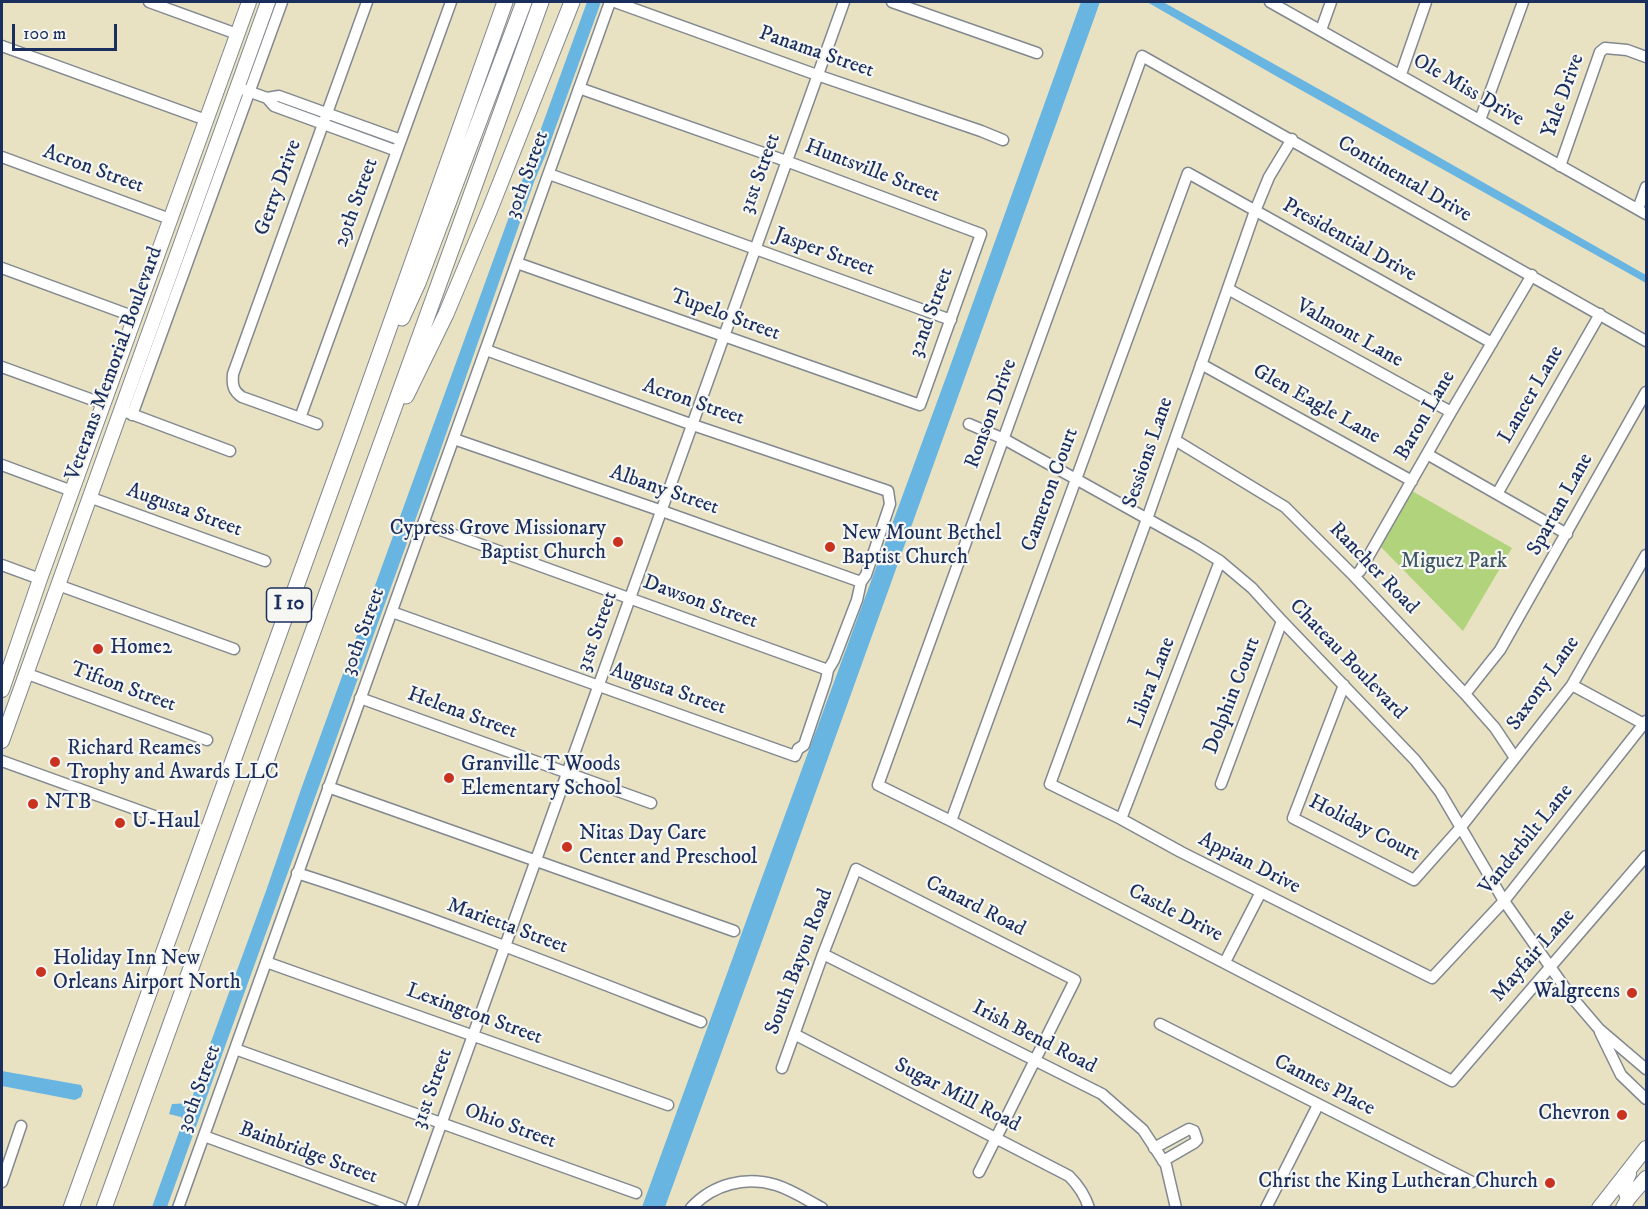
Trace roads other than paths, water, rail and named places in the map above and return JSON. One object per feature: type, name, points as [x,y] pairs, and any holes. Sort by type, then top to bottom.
[{"type":"highway","name":"I 10","points":[[71,1208],[505,2]]},
{"type":"highway","points":[[351,435],[418,283],[524,2]]},
{"type":"highway","name":"I 10","points":[[104,1208],[541,2]]},
{"type":"highway","points":[[527,41],[548,2]]},
{"type":"highway","points":[[373,463],[446,314],[572,2]]},
{"type":"main road","name":"Veterans Memorial Boulevard","points":[[2,690],[5,666],[17,645],[249,2]]},
{"type":"main road","name":"Veterans Memorial Boulevard","points":[[2,741],[89,497],[126,408],[178,249],[203,181],[243,90],[252,45],[266,2]]},
{"type":"main road","points":[[203,181],[198,178],[194,170],[204,127]]},
{"type":"main road","points":[[178,249],[190,210],[189,195],[182,189]]},
{"type":"main road","points":[[126,408],[138,346],[133,323]]},
{"type":"main road","points":[[73,544],[77,520],[88,483],[86,476],[79,472]]},
{"type":"main road","points":[[27,617],[34,630],[40,633]]},
{"type":"main road","points":[[17,645],[27,648],[28,667]]},
{"type":"main road","points":[[1626,1203],[1626,1178],[1642,1154]]},
{"type":"main road","points":[[1607,1204],[1642,1154]]},
{"type":"main road","points":[[1626,1203],[1647,1178]]},
{"type":"street","points":[[150,2],[237,34]]},
{"type":"street","points":[[230,451],[126,408],[243,90],[282,2]]},
{"type":"street","name":"Gerry Drive","points":[[300,418],[243,397],[234,388],[233,374],[368,2]]},
{"type":"street","name":"29th Street","points":[[300,418],[451,2]]},
{"type":"street","name":"30th Street","points":[[178,1208],[610,2]]},
{"type":"street","name":"Panama Street","points":[[615,2],[1003,140]]},
{"type":"street","name":"31st Street","points":[[411,1208],[844,2]]},
{"type":"street","points":[[892,2],[1037,53]]},
{"type":"street","name":"Ole Miss Drive","points":[[1270,2],[1642,212]]},
{"type":"street","points":[[1321,30],[1331,2]]},
{"type":"street","points":[[1401,74],[1426,2]]},
{"type":"street","points":[[1480,120],[1523,2]]},
{"type":"street","points":[[2,46],[204,127]]},
{"type":"street","name":"Yale Drive","points":[[1560,166],[1600,52],[1605,48],[1617,48],[1647,57]]},
{"type":"street","name":"Continental Drive","points":[[1142,56],[1647,341]]},
{"type":"street","name":"Ronson Drive","points":[[878,785],[1142,56]]},
{"type":"street","name":"Huntsville Street","points":[[579,88],[786,161],[981,234]]},
{"type":"street","points":[[243,90],[267,98],[279,96],[401,140]]},
{"type":"street","points":[[267,98],[274,106],[397,151]]},
{"type":"street","name":"Sessions Lane","points":[[1050,784],[1147,519],[1255,211],[1269,177],[1292,139]]},
{"type":"street","name":"Acron Street","points":[[2,157],[171,219]]},
{"type":"street","name":"Presidential Drive","points":[[1188,173],[1492,343]]},
{"type":"street","name":"Cameron Court","points":[[951,821],[1188,173]]},
{"type":"street","name":"Jasper Street","points":[[549,174],[951,320]]},
{"type":"street","points":[[1642,212],[1647,187]]},
{"type":"street","name":"32nd Street","points":[[920,405],[981,234]]},
{"type":"street","name":"Tupelo Street","points":[[517,262],[920,405]]},
{"type":"street","points":[[2,268],[133,323]]},
{"type":"street","name":"Baron Lane","points":[[1354,576],[1360,571],[1532,275]]},
{"type":"street","name":"Valmont Lane","points":[[1228,289],[1451,412]]},
{"type":"street","name":"Lancer Lane","points":[[1497,494],[1600,314]]},
{"type":"street","name":"Acron Street","points":[[486,350],[693,425],[888,491],[890,504],[866,575],[861,582]]},
{"type":"street","name":"Glen Eagle Lane","points":[[1202,364],[1412,481]]},
{"type":"street","points":[[2,367],[104,404]]},
{"type":"street","name":"Spartan Lane","points":[[1465,694],[1500,650],[1647,392]]},
{"type":"street","points":[[300,418],[317,424]]},
{"type":"street","name":"Chateau Boulevard","points":[[969,424],[1004,439],[1220,561],[1252,588],[1415,760],[1440,792],[1504,901],[1580,1009],[1599,1029],[1647,1069]]},
{"type":"street","name":"Albany Street","points":[[454,439],[861,582]]},
{"type":"street","name":"Rancher Road","points":[[1174,440],[1285,507],[1354,576],[1465,694],[1495,728],[1515,758]]},
{"type":"street","points":[[1427,454],[1567,534]]},
{"type":"street","points":[[2,465],[72,491]]},
{"type":"street","name":"Augusta Street","points":[[89,497],[266,561]]},
{"type":"street","name":"Dawson Street","points":[[424,524],[828,670]]},
{"type":"street","name":"Saxony Lane","points":[[1461,826],[1572,686],[1647,555]]},
{"type":"street","name":"Libra Lane","points":[[1121,819],[1220,561]]},
{"type":"street","points":[[2,565],[40,579]]},
{"type":"street","points":[[828,670],[857,600],[861,582]]},
{"type":"street","points":[[58,585],[234,649]]},
{"type":"street","name":"Augusta Street","points":[[392,612],[795,756],[798,749],[804,745],[828,670]]},
{"type":"street","name":"Dolphin Court","points":[[1221,783],[1282,621]]},
{"type":"street","name":"Tifton Street","points":[[28,667],[207,740]]},
{"type":"street","name":"Holiday Court","points":[[1344,685],[1293,818],[1414,880],[1461,826]]},
{"type":"street","points":[[1572,686],[1646,724]]},
{"type":"street","name":"Helena Street","points":[[360,698],[651,803]]},
{"type":"street","name":"Vanderbilt Lane","points":[[1432,978],[1504,901],[1646,724]]},
{"type":"street","points":[[2,761],[171,822]]},
{"type":"street","name":"Appian Drive","points":[[1050,784],[1432,978]]},
{"type":"street","name":"Castle Drive","points":[[878,785],[1226,962],[1452,1081]]},
{"type":"street","points":[[328,787],[734,931]]},
{"type":"street","name":"Mayfair Lane","points":[[1452,1081],[1647,856]]},
{"type":"street","name":"South Bayou Road","points":[[782,1068],[856,869]]},
{"type":"street","name":"Canard Road","points":[[856,869],[1075,980],[1036,1060]]},
{"type":"street","name":"Marietta Street","points":[[297,873],[506,947],[701,1022]]},
{"type":"street","points":[[1226,962],[1261,892]]},
{"type":"street","name":"Irish Bend Road","points":[[823,954],[1102,1094],[1143,1130],[1166,1165],[1176,1208]]},
{"type":"street","name":"Lexington Street","points":[[266,962],[668,1104]]},
{"type":"street","name":"Cannes Place","points":[[1160,1024],[1472,1182]]},
{"type":"street","name":"Chateau Boulevard","points":[[1599,1029],[1621,1075],[1647,1099]]},
{"type":"street","name":"Sugar Mill Road","points":[[794,1034],[1069,1176],[1078,1185],[1089,1208]]},
{"type":"street","name":"Ohio Street","points":[[235,1049],[636,1193]]},
{"type":"street","points":[[1621,1075],[1635,1058]]},
{"type":"street","points":[[979,1172],[1036,1060]]},
{"type":"street","points":[[1266,1208],[1318,1105]]},
{"type":"street","points":[[2,1182],[21,1126]]},
{"type":"street","points":[[1154,1148],[1189,1129],[1194,1131],[1197,1140],[1194,1143],[1163,1161]]},
{"type":"street","name":"Bainbridge Street","points":[[204,1136],[399,1208]]},
{"type":"street","points":[[691,1208],[712,1190],[724,1185],[755,1181],[777,1185],[822,1208]]},
{"type":"water","points":[[587,2],[601,2],[534,182],[438,457],[167,1207],[152,1207],[183,1121],[181,1117],[169,1114],[172,1104],[191,1103],[197,1080],[300,792]]},
{"type":"water","points":[[1081,2],[1100,2],[765,933],[665,1207],[642,1207],[948,372]]},
{"type":"water","points":[[1147,2],[1163,2],[1342,102],[1646,275],[1646,283],[1276,76]]},
{"type":"water","points":[[2,1071],[81,1085],[83,1090],[81,1097],[75,1100],[2,1086]]},
{"type":"place","name":"Cypress Grove Missionary Baptist Church","points":[[618,542]]},
{"type":"place","name":"New Mount Bethel Baptist Church","points":[[830,547]]},
{"type":"place","name":"Home2","points":[[98,649]]},
{"type":"place","name":"Richard Reames Trophy and Awards LLC","points":[[55,762]]},
{"type":"place","name":"Granville T Woods Elementary School","points":[[449,778]]},
{"type":"place","name":"NTB","points":[[33,804]]},
{"type":"place","name":"U-Haul","points":[[120,823]]},
{"type":"place","name":"Nitas Day Care Center and Preschool","points":[[567,847]]},
{"type":"place","name":"Holiday Inn New Orleans Airport North","points":[[41,972]]},
{"type":"place","name":"Walgreens","points":[[1632,993]]},
{"type":"place","name":"Chevron","points":[[1622,1115]]},
{"type":"place","name":"Christ the King Lutheran Church","points":[[1550,1183]]},
{"type":"park label","name":"Miguez Park","points":[[1454,563]]}]
